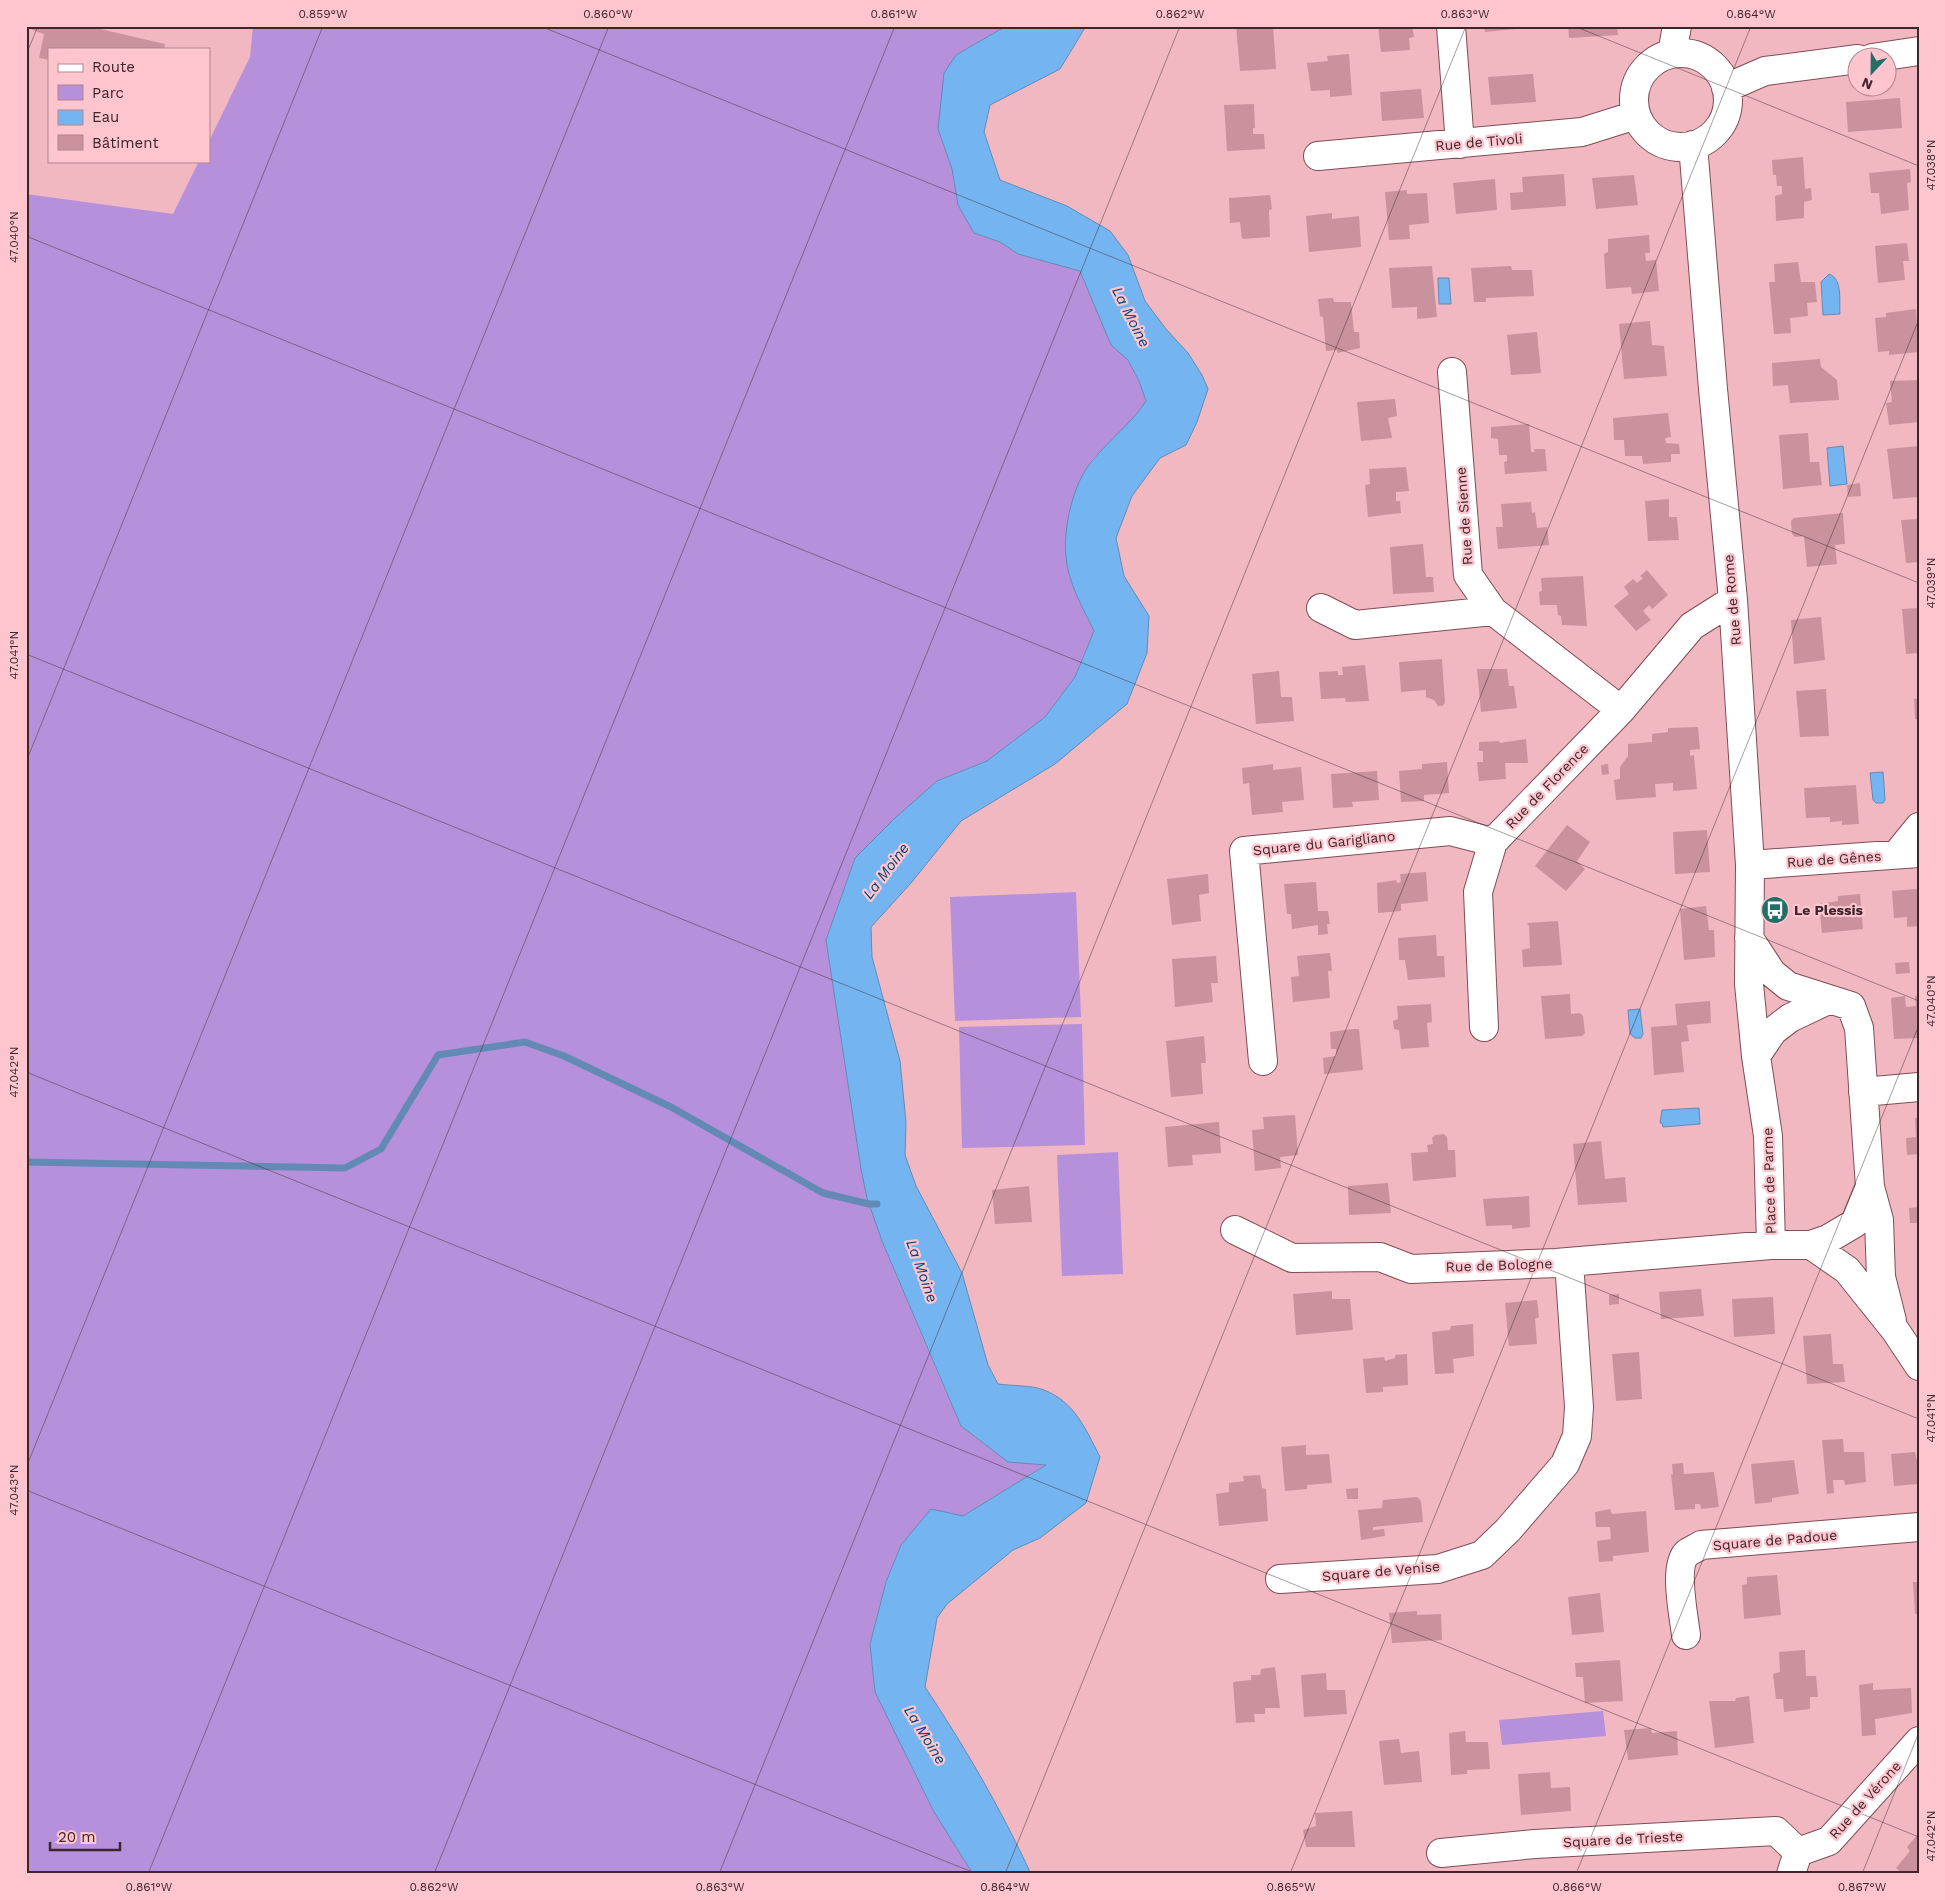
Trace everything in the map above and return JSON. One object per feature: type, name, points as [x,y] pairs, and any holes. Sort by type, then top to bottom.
[{"type":"street","points":[[1451,26],[1460,144]]},
{"type":"street","points":[[1672,54],[1677,26]]},
{"type":"street","points":[[1898,55],[1919,52]]},
{"type":"street","points":[[1672,54],[1693,55],[1712,64],[1721,75],[1726,88],[1728,102],[1725,117],[1718,129],[1707,139],[1693,146],[1679,147],[1665,144],[1653,138],[1643,127],[1636,114],[1634,99],[1637,83],[1645,70],[1658,59],[1672,54]]},
{"type":"street","points":[[1726,88],[1765,71],[1848,60]]},
{"type":"street","name":"Rue de Tivoli","points":[[1318,156],[1582,132],[1636,114]]},
{"type":"street","name":"Rue de Rome","points":[[1693,146],[1712,389],[1733,600],[1750,865],[1749,984],[1756,1056]]},
{"type":"street","name":"Rue de Sienne","points":[[1452,372],[1456,400],[1468,575],[1493,611],[1621,710]]},
{"type":"street","name":"Rue de Florence","points":[[1484,1027],[1478,892],[1493,842],[1621,710],[1692,626],[1733,600]]},
{"type":"street","points":[[1321,608],[1355,625],[1493,611]]},
{"type":"street","points":[[1908,854],[1919,827]]},
{"type":"street","name":"Square du Garigliano","points":[[1264,1060],[1244,851],[1450,831],[1493,842]]},
{"type":"street","name":"Rue de Gênes","points":[[1750,865],[1908,854]]},
{"type":"street","name":"Place de Parme","points":[[1749,938],[1772,972],[1788,986],[1851,1006],[1859,1028],[1870,1187],[1855,1223],[1828,1239],[1811,1245],[1771,1245],[1768,1136],[1756,1056]]},
{"type":"street","points":[[1756,1056],[1773,1032],[1790,1018],[1828,1000]]},
{"type":"street","points":[[1863,1092],[1919,1087]]},
{"type":"street","points":[[1870,1187],[1879,1220],[1881,1277],[1895,1330]]},
{"type":"street","name":"Rue de Bologne","points":[[1235,1230],[1292,1258],[1380,1257],[1411,1268],[1569,1262],[1771,1245]]},
{"type":"street","points":[[1811,1245],[1847,1270],[1895,1330],[1919,1366]]},
{"type":"street","name":"Square de Venise","points":[[1280,1579],[1438,1568],[1482,1555],[1508,1530],[1565,1464],[1577,1436],[1578,1407],[1569,1262]]},
{"type":"street","name":"Square de Padoue","points":[[1686,1635],[1680,1581],[1681,1564],[1686,1554],[1701,1545],[1919,1528]]},
{"type":"street","name":"Rue de Vérone","points":[[1794,1863],[1830,1842],[1919,1741]]},
{"type":"street","name":"Square de Trieste","points":[[1441,1853],[1535,1844],[1776,1831],[1794,1863]]},
{"type":"green space","points":[[253,26],[1006,26],[956,55],[938,129],[952,169],[958,205],[974,233],[1000,242],[1018,254],[1080,271],[1111,345],[1128,360],[1139,381],[1146,401],[1132,421],[1091,461],[1073,586],[1094,631],[1075,677],[1045,717],[987,761],[937,781],[894,819],[855,858],[826,940],[867,1198],[882,1241],[961,1426],[1008,1462],[1047,1464],[963,1516],[901,1545],[886,1582],[870,1644],[875,1692],[934,1812],[973,1874],[26,1874],[26,194],[173,214],[199,162],[210,162],[210,139],[250,57]]},
{"type":"green space","points":[[1076,892],[1081,1017],[955,1021],[950,897]]},
{"type":"green space","points":[[1082,1024],[1085,1145],[962,1148],[959,1027]]},
{"type":"green space","points":[[1118,1152],[1123,1274],[1062,1276],[1057,1155]]},
{"type":"green space","points":[[1603,1711],[1606,1736],[1502,1745],[1499,1720]]},
{"type":"water","name":"La Moine","points":[[1006,26],[1086,26],[1060,69],[990,105],[984,132],[1000,180],[1067,206],[1110,231],[1128,255],[1145,301],[1166,329],[1188,353],[1202,375],[1208,389],[1197,422],[1186,445],[1160,458],[1132,496],[1116,538],[1124,576],[1149,616],[1147,653],[1127,704],[1055,764],[961,821],[911,883],[871,927],[872,957],[900,1061],[906,1122],[905,1155],[916,1186],[962,1273],[988,1365],[998,1384],[1039,1388],[1055,1395],[1064,1402],[1078,1418],[1100,1457],[1086,1503],[1040,1538],[1013,1550],[947,1604],[937,1618],[925,1687],[982,1779],[1031,1874],[973,1874],[934,1812],[875,1692],[870,1644],[886,1582],[901,1545],[931,1509],[963,1516],[1046,1465],[1008,1462],[961,1426],[882,1241],[867,1198],[861,1169],[826,940],[855,858],[894,819],[937,781],[987,761],[1045,717],[1075,677],[1094,631],[1077,595],[1067,567],[1065,545],[1071,506],[1086,469],[1134,417],[1146,401],[1139,381],[1128,360],[1111,345],[1080,271],[1018,254],[1000,242],[974,233],[958,205],[952,169],[938,129],[944,73],[956,55]]},
{"type":"water","points":[[1829,274],[1838,285],[1840,314],[1823,315],[1821,282]]},
{"type":"water","points":[[1438,278],[1449,278],[1451,304],[1439,304]]},
{"type":"water","points":[[1843,446],[1847,484],[1830,486],[1827,448]]},
{"type":"water","points":[[1883,772],[1885,800],[1883,803],[1876,803],[1873,800],[1870,773]]},
{"type":"water","points":[[1640,1009],[1643,1034],[1641,1038],[1635,1038],[1630,1034],[1628,1010]]},
{"type":"water","points":[[1699,1108],[1700,1124],[1663,1127],[1662,1123],[1660,1123],[1662,1110]]},
{"type":"building","points":[[32,26],[87,26],[165,44],[164,48],[48,48],[48,60],[39,58],[44,34],[32,30]]},
{"type":"building","points":[[1236,26],[1273,26],[1276,69],[1240,71]]},
{"type":"building","points":[[1378,26],[1412,26],[1414,37],[1409,38],[1410,50],[1381,52]]},
{"type":"building","points":[[1484,26],[1516,26],[1516,29],[1485,32]]},
{"type":"building","points":[[1568,26],[1617,26],[1618,35],[1569,38]]},
{"type":"building","points":[[1349,54],[1352,95],[1330,97],[1330,90],[1311,91],[1307,63],[1328,61],[1327,56]]},
{"type":"building","points":[[1533,74],[1536,102],[1491,105],[1488,77]]},
{"type":"building","points":[[1421,89],[1424,118],[1382,121],[1380,92]]},
{"type":"building","points":[[1900,98],[1902,128],[1848,132],[1846,102]]},
{"type":"building","points":[[1254,104],[1255,128],[1253,128],[1253,134],[1264,134],[1265,149],[1227,151],[1224,105]]},
{"type":"building","points":[[1803,157],[1805,189],[1811,188],[1812,200],[1804,202],[1804,218],[1776,221],[1775,196],[1782,194],[1782,186],[1777,186],[1776,175],[1773,175],[1772,160]]},
{"type":"building","points":[[1910,169],[1911,182],[1907,183],[1909,210],[1881,214],[1879,193],[1871,193],[1869,173]]},
{"type":"building","points":[[1564,174],[1566,206],[1511,210],[1510,193],[1523,192],[1522,177]]},
{"type":"building","points":[[1634,175],[1638,205],[1596,209],[1592,178]]},
{"type":"building","points":[[1495,179],[1497,210],[1456,214],[1453,183]]},
{"type":"building","points":[[1407,190],[1407,194],[1427,193],[1429,223],[1409,225],[1410,239],[1389,240],[1385,192]]},
{"type":"building","points":[[1270,195],[1272,209],[1269,210],[1270,237],[1242,239],[1240,222],[1230,223],[1229,198]]},
{"type":"building","points":[[1332,213],[1332,219],[1359,216],[1361,247],[1309,252],[1306,216]]},
{"type":"building","points":[[1649,235],[1650,253],[1645,253],[1646,261],[1656,260],[1659,291],[1632,294],[1631,287],[1606,289],[1604,254],[1608,252],[1608,239]]},
{"type":"building","points":[[1907,243],[1909,261],[1903,261],[1905,280],[1878,283],[1875,246]]},
{"type":"building","points":[[1798,262],[1801,282],[1815,282],[1817,302],[1807,303],[1808,316],[1790,318],[1791,333],[1774,334],[1769,282],[1775,282],[1774,264]]},
{"type":"building","points":[[1432,266],[1437,317],[1417,319],[1417,307],[1392,308],[1389,268]]},
{"type":"building","points":[[1511,266],[1512,270],[1532,270],[1534,296],[1486,298],[1486,302],[1474,302],[1471,268]]},
{"type":"building","points":[[1333,298],[1334,302],[1351,302],[1354,332],[1359,332],[1360,348],[1337,353],[1337,350],[1326,351],[1323,317],[1320,316],[1318,299]]},
{"type":"building","points":[[1916,309],[1917,326],[1919,326],[1919,352],[1889,355],[1889,351],[1878,352],[1875,318],[1886,317],[1886,313]]},
{"type":"building","points":[[1650,321],[1652,345],[1664,346],[1667,376],[1624,379],[1619,324]]},
{"type":"building","points":[[1537,332],[1541,373],[1511,375],[1507,335]]},
{"type":"building","points":[[1820,359],[1821,367],[1837,380],[1839,400],[1790,403],[1788,385],[1773,386],[1772,363]]},
{"type":"building","points":[[1919,380],[1919,422],[1889,425],[1886,403],[1892,402],[1890,381]]},
{"type":"building","points":[[1395,399],[1397,416],[1388,418],[1392,438],[1361,441],[1357,402]]},
{"type":"building","points":[[1668,413],[1671,437],[1665,438],[1666,443],[1679,444],[1680,454],[1671,454],[1671,462],[1643,464],[1642,456],[1625,456],[1624,440],[1614,440],[1613,418]]},
{"type":"building","points":[[1529,424],[1531,452],[1535,452],[1534,449],[1545,449],[1547,471],[1505,474],[1504,462],[1507,461],[1507,455],[1499,455],[1498,439],[1491,438],[1491,427]]},
{"type":"building","points":[[1808,433],[1810,462],[1819,462],[1822,485],[1783,489],[1779,435]]},
{"type":"building","points":[[1919,446],[1919,497],[1893,499],[1887,449]]},
{"type":"building","points":[[1406,467],[1409,491],[1396,492],[1396,501],[1400,501],[1401,513],[1368,517],[1365,485],[1370,484],[1369,469]]},
{"type":"building","points":[[1860,483],[1861,496],[1848,497],[1847,485]]},
{"type":"building","points":[[1669,499],[1669,517],[1677,517],[1679,540],[1648,541],[1645,501]]},
{"type":"building","points":[[1531,502],[1532,513],[1535,512],[1537,528],[1547,527],[1549,545],[1498,549],[1496,527],[1503,527],[1501,504]]},
{"type":"building","points":[[1843,513],[1845,544],[1835,545],[1837,564],[1807,567],[1804,536],[1795,537],[1792,534],[1791,521],[1794,518]]},
{"type":"building","points":[[1919,519],[1919,562],[1906,563],[1901,520]]},
{"type":"building","points":[[1423,544],[1426,577],[1433,577],[1434,592],[1393,594],[1390,547]]},
{"type":"building","points":[[1647,570],[1668,595],[1652,609],[1649,605],[1643,611],[1651,620],[1636,631],[1614,606],[1629,594],[1624,587],[1633,579],[1637,583],[1643,578],[1640,576]]},
{"type":"building","points":[[1583,576],[1587,626],[1562,625],[1557,605],[1540,605],[1541,578]]},
{"type":"building","points":[[1919,608],[1919,653],[1906,654],[1902,609]]},
{"type":"building","points":[[1821,617],[1825,660],[1794,664],[1791,620]]},
{"type":"building","points":[[1442,659],[1445,703],[1442,706],[1438,706],[1434,700],[1426,697],[1426,690],[1401,692],[1399,662]]},
{"type":"building","points":[[1365,665],[1369,701],[1346,702],[1345,698],[1321,699],[1319,672],[1338,671],[1338,675],[1343,675],[1342,667]]},
{"type":"building","points":[[1477,669],[1507,669],[1509,686],[1514,686],[1517,708],[1481,712]]},
{"type":"building","points":[[1279,671],[1281,697],[1292,697],[1294,721],[1256,724],[1252,674]]},
{"type":"building","points":[[1826,689],[1829,736],[1800,737],[1796,691]]},
{"type":"building","points":[[1919,698],[1919,720],[1915,719],[1914,699]]},
{"type":"building","points":[[1698,727],[1700,749],[1690,750],[1690,756],[1694,755],[1697,789],[1673,791],[1673,783],[1655,784],[1656,797],[1616,800],[1614,780],[1620,779],[1620,767],[1628,756],[1628,744],[1652,742],[1652,734],[1668,732],[1668,728]]},
{"type":"building","points":[[1526,739],[1528,763],[1505,763],[1506,779],[1479,781],[1477,762],[1483,762],[1483,751],[1479,751],[1479,742],[1499,741],[1500,743]]},
{"type":"building","points":[[1447,762],[1449,793],[1424,795],[1424,801],[1401,802],[1399,771],[1422,769],[1422,764]]},
{"type":"building","points":[[1273,764],[1273,770],[1301,767],[1304,800],[1282,802],[1283,812],[1252,815],[1249,783],[1243,784],[1242,768]]},
{"type":"building","points":[[1608,764],[1609,774],[1602,775],[1601,765]]},
{"type":"building","points":[[1377,771],[1379,800],[1352,802],[1353,807],[1333,808],[1331,774]]},
{"type":"building","points":[[1856,785],[1859,824],[1842,825],[1842,821],[1830,822],[1830,817],[1806,818],[1804,788]]},
{"type":"building","points":[[1567,825],[1590,842],[1577,861],[1585,869],[1566,891],[1535,866]]},
{"type":"building","points":[[1707,830],[1710,872],[1675,874],[1673,832]]},
{"type":"building","points":[[1426,872],[1428,901],[1401,904],[1401,911],[1378,913],[1377,883],[1396,880],[1397,883],[1401,882],[1400,874]]},
{"type":"building","points":[[1208,874],[1209,893],[1199,895],[1201,921],[1172,925],[1167,879]]},
{"type":"building","points":[[1316,882],[1318,911],[1328,911],[1330,924],[1327,924],[1328,934],[1318,935],[1318,925],[1292,929],[1291,914],[1287,914],[1284,884]]},
{"type":"building","points":[[1919,889],[1919,926],[1907,927],[1907,917],[1894,918],[1892,891]]},
{"type":"building","points":[[1860,894],[1863,929],[1822,933],[1819,904],[1838,901],[1838,896]]},
{"type":"building","points":[[1706,906],[1709,930],[1714,930],[1715,957],[1684,960],[1680,909]]},
{"type":"building","points":[[1558,921],[1562,965],[1523,967],[1522,950],[1530,948],[1529,926],[1527,923]]},
{"type":"building","points":[[1436,935],[1437,956],[1444,956],[1445,977],[1408,980],[1405,960],[1399,960],[1398,938]]},
{"type":"building","points":[[1330,953],[1332,971],[1328,971],[1330,998],[1293,1002],[1291,977],[1299,976],[1297,956]]},
{"type":"building","points":[[1216,956],[1218,983],[1211,983],[1213,1002],[1175,1007],[1172,959]]},
{"type":"building","points":[[1909,962],[1910,973],[1896,974],[1895,963]]},
{"type":"building","points":[[1570,994],[1571,1014],[1580,1013],[1583,1016],[1585,1033],[1582,1036],[1545,1039],[1541,996]]},
{"type":"building","points":[[1905,996],[1906,1007],[1916,1006],[1915,996],[1919,996],[1919,1038],[1894,1039],[1891,998]]},
{"type":"building","points":[[1710,1001],[1711,1023],[1687,1025],[1689,1041],[1681,1042],[1684,1072],[1654,1075],[1651,1027],[1677,1025],[1675,1004]]},
{"type":"building","points":[[1431,1004],[1432,1022],[1427,1023],[1429,1047],[1401,1049],[1399,1030],[1394,1029],[1393,1021],[1398,1019],[1397,1006]]},
{"type":"building","points":[[1359,1029],[1363,1070],[1324,1074],[1323,1058],[1336,1056],[1336,1049],[1331,1049],[1330,1032]]},
{"type":"building","points":[[1204,1036],[1206,1063],[1201,1063],[1203,1094],[1171,1097],[1166,1041]]},
{"type":"building","points":[[1295,1115],[1298,1155],[1280,1157],[1281,1168],[1255,1171],[1252,1130],[1264,1129],[1263,1117]]},
{"type":"building","points":[[1919,1117],[1919,1154],[1907,1155],[1906,1138],[1916,1137],[1915,1118]]},
{"type":"building","points":[[1219,1122],[1221,1153],[1192,1155],[1193,1165],[1168,1167],[1165,1127]]},
{"type":"building","points":[[1444,1134],[1447,1137],[1448,1150],[1455,1150],[1456,1177],[1413,1181],[1411,1153],[1428,1152],[1427,1145],[1433,1144],[1432,1138],[1435,1135]]},
{"type":"building","points":[[1601,1141],[1605,1179],[1625,1177],[1627,1202],[1578,1205],[1573,1144]]},
{"type":"building","points":[[1388,1183],[1391,1213],[1349,1215],[1348,1186]]},
{"type":"building","points":[[1029,1186],[1032,1222],[995,1224],[992,1190]]},
{"type":"building","points":[[1529,1196],[1530,1227],[1512,1229],[1512,1225],[1486,1226],[1483,1199]]},
{"type":"building","points":[[1919,1207],[1919,1223],[1910,1223],[1909,1208]]},
{"type":"building","points":[[1701,1289],[1704,1316],[1661,1319],[1659,1292]]},
{"type":"building","points":[[1332,1291],[1332,1299],[1350,1299],[1353,1330],[1296,1335],[1293,1294]]},
{"type":"building","points":[[1619,1294],[1619,1304],[1609,1305],[1609,1295]]},
{"type":"building","points":[[1773,1297],[1775,1334],[1734,1337],[1732,1299]]},
{"type":"building","points":[[1537,1300],[1539,1317],[1535,1319],[1537,1344],[1509,1346],[1505,1303]]},
{"type":"building","points":[[1473,1324],[1474,1356],[1453,1359],[1454,1373],[1435,1374],[1432,1332],[1450,1330],[1451,1326]]},
{"type":"building","points":[[1831,1334],[1833,1364],[1843,1364],[1845,1382],[1807,1384],[1803,1336]]},
{"type":"building","points":[[1639,1352],[1642,1399],[1616,1401],[1612,1354]]},
{"type":"building","points":[[1407,1354],[1408,1385],[1383,1387],[1383,1392],[1366,1393],[1363,1359],[1384,1357],[1385,1361],[1395,1358],[1395,1355]]},
{"type":"building","points":[[1843,1439],[1844,1452],[1864,1452],[1866,1482],[1845,1485],[1844,1480],[1833,1480],[1834,1493],[1827,1494],[1822,1440]]},
{"type":"building","points":[[1306,1445],[1306,1455],[1329,1454],[1332,1483],[1307,1485],[1307,1489],[1285,1491],[1281,1447]]},
{"type":"building","points":[[1915,1452],[1917,1461],[1919,1461],[1919,1488],[1917,1484],[1894,1486],[1891,1454]]},
{"type":"building","points":[[1794,1460],[1799,1494],[1772,1498],[1772,1502],[1755,1504],[1751,1464]]},
{"type":"building","points":[[1683,1463],[1684,1474],[1714,1472],[1719,1507],[1701,1509],[1700,1504],[1695,1504],[1695,1509],[1675,1510],[1671,1474],[1673,1475],[1672,1464]]},
{"type":"building","points":[[1260,1475],[1262,1488],[1266,1489],[1268,1521],[1219,1526],[1216,1494],[1229,1492],[1229,1483],[1244,1481],[1243,1476]]},
{"type":"building","points":[[1358,1488],[1358,1499],[1347,1499],[1346,1489]]},
{"type":"building","points":[[1417,1497],[1421,1501],[1423,1522],[1373,1527],[1373,1530],[1384,1529],[1385,1536],[1361,1540],[1358,1510],[1382,1508],[1383,1500]]},
{"type":"building","points":[[1610,1509],[1612,1514],[1646,1511],[1649,1552],[1613,1556],[1613,1561],[1599,1562],[1597,1541],[1611,1539],[1610,1527],[1596,1527],[1595,1512]]},
{"type":"building","points":[[1777,1575],[1781,1615],[1744,1619],[1742,1585],[1747,1584],[1747,1577]]},
{"type":"building","points":[[1913,1582],[1919,1582],[1919,1613],[1915,1614]]},
{"type":"building","points":[[1600,1593],[1604,1632],[1572,1635],[1568,1597]]},
{"type":"building","points":[[1417,1611],[1417,1615],[1441,1614],[1442,1640],[1392,1643],[1389,1613]]},
{"type":"building","points":[[1805,1650],[1806,1676],[1816,1676],[1818,1697],[1810,1697],[1810,1709],[1784,1712],[1783,1699],[1776,1699],[1773,1674],[1780,1672],[1779,1652]]},
{"type":"building","points":[[1620,1660],[1623,1701],[1585,1703],[1583,1677],[1576,1677],[1575,1663]]},
{"type":"building","points":[[1275,1667],[1280,1708],[1265,1708],[1265,1714],[1254,1714],[1255,1722],[1236,1723],[1233,1682],[1251,1680],[1251,1675],[1260,1675],[1261,1669]]},
{"type":"building","points":[[1326,1673],[1327,1690],[1345,1690],[1347,1714],[1304,1717],[1301,1675]]},
{"type":"building","points":[[1873,1683],[1873,1690],[1911,1688],[1912,1713],[1875,1719],[1876,1735],[1862,1736],[1859,1685]]},
{"type":"building","points":[[1749,1696],[1754,1743],[1715,1748],[1709,1701],[1735,1701],[1736,1698]]},
{"type":"building","points":[[1651,1728],[1652,1733],[1677,1731],[1678,1755],[1628,1760],[1624,1730]]},
{"type":"building","points":[[1465,1731],[1466,1742],[1488,1742],[1490,1769],[1467,1770],[1467,1774],[1451,1775],[1449,1733]]},
{"type":"building","points":[[1399,1739],[1401,1753],[1419,1751],[1422,1782],[1384,1785],[1379,1741]]},
{"type":"building","points":[[1550,1772],[1551,1788],[1570,1787],[1571,1811],[1521,1815],[1518,1774]]},
{"type":"building","points":[[1352,1811],[1355,1847],[1306,1847],[1303,1830],[1316,1826],[1315,1813]]},
{"type":"building","points":[[1919,1833],[1919,1874],[1903,1874],[1896,1868],[1910,1851],[1907,1847]]},
{"type":"waterway","points":[[26,1162],[345,1168],[381,1149],[438,1055],[525,1042],[564,1056],[671,1107],[823,1193],[869,1204],[877,1204]]},
{"type":"place","name":"Le Plessis","points":[[1775,910]]}]
